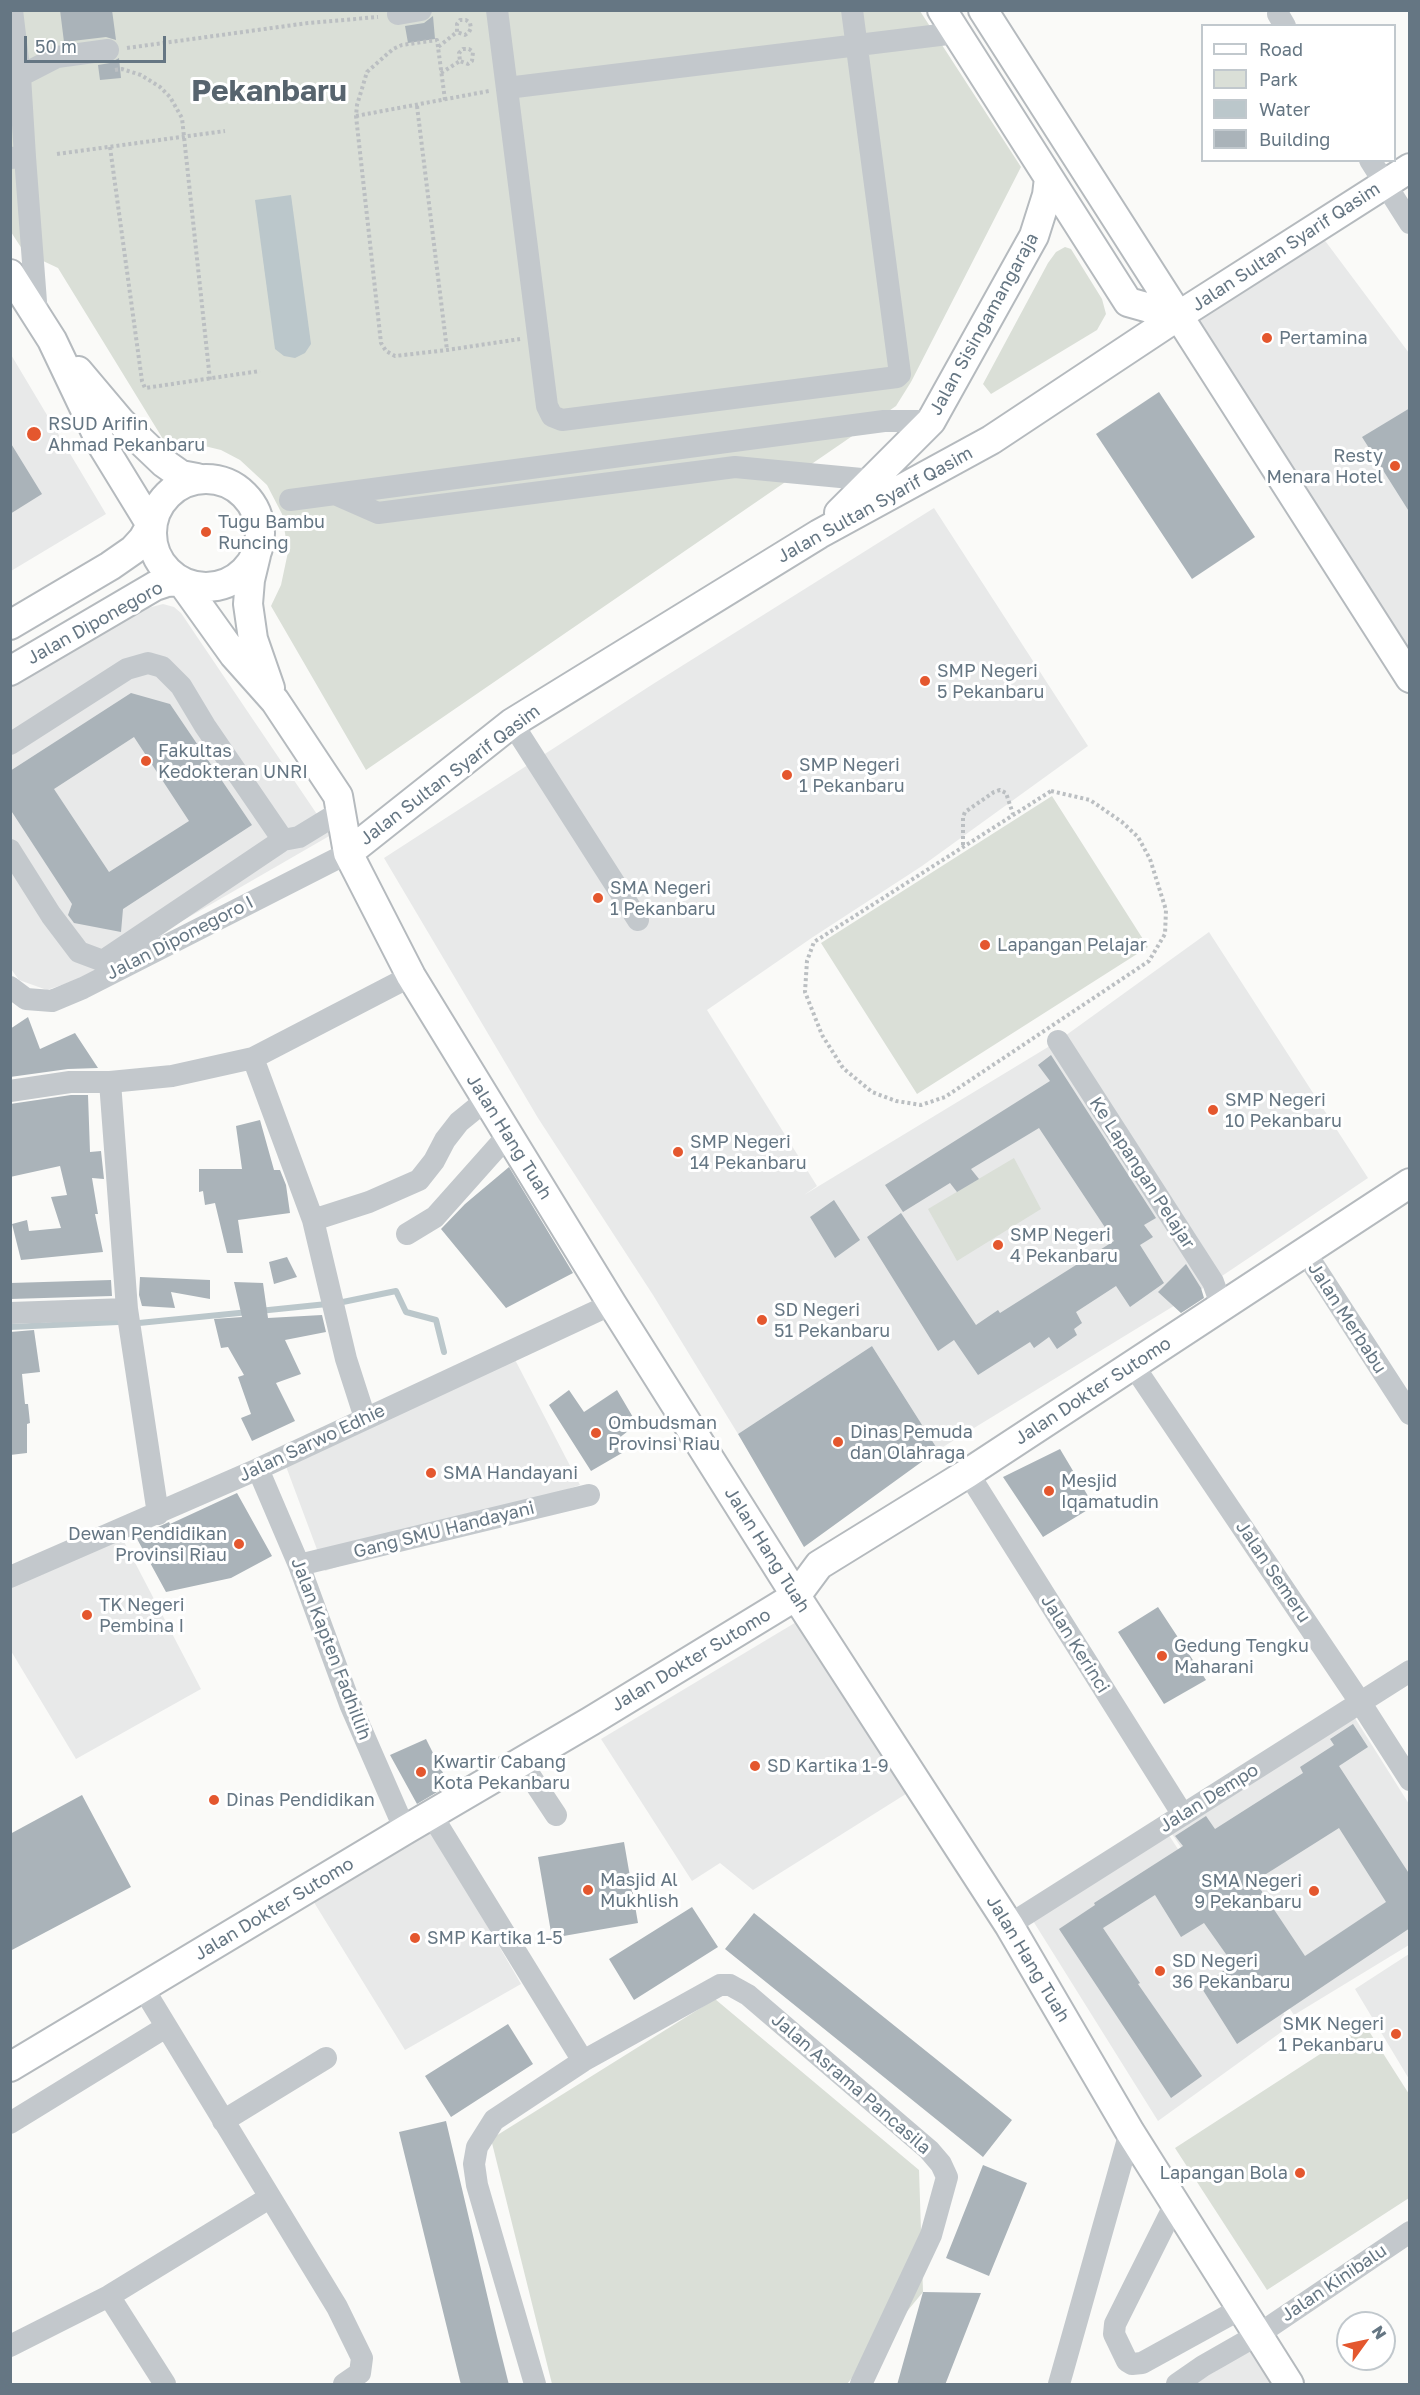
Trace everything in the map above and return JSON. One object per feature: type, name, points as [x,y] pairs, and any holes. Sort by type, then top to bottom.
[{"type":"main road","points":[[983,10],[1410,678]]},
{"type":"main road","points":[[949,22],[1128,302],[1178,316]]},
{"type":"main road","name":"Jalan Sultan Syarif Qasim","points":[[348,853],[512,723],[819,534],[991,440],[1178,316],[1378,172],[1410,168]]},
{"type":"main road","name":"Jalan Sisingamangaraja","points":[[819,534],[931,421],[1034,236],[1044,209],[1049,178]]},
{"type":"main road","points":[[10,274],[44,328],[102,445],[151,525],[152,545],[168,573],[181,581],[198,586],[222,585],[242,573],[256,554],[259,542],[258,519],[247,498],[228,483],[181,475],[157,457],[121,422],[44,328]]},
{"type":"main road","points":[[10,625],[133,550],[143,539],[163,498],[175,487],[197,478]]},
{"type":"main road","name":"Jalan Hang Tuah","points":[[256,554],[250,580],[248,604],[253,639],[275,701]]},
{"type":"main road","name":"Jalan Hang Tuah","points":[[181,581],[234,655],[275,701],[338,796],[348,853],[411,976],[612,1304],[796,1596],[1009,1925],[1130,2132],[1289,2385]]},
{"type":"main road","name":"Jalan Diponegoro","points":[[10,671],[154,586],[181,581]]},
{"type":"main road","name":"Jalan Dokter Sutomo","points":[[10,2067],[796,1596],[819,1564],[968,1473],[1410,1183]]},
{"type":"street","points":[[12,10],[20,76],[18,157],[44,328]]},
{"type":"street","points":[[398,14],[421,10]]},
{"type":"street","points":[[497,10],[547,406],[552,416],[562,420],[897,377],[900,374],[852,10]]},
{"type":"street","points":[[507,88],[857,45],[949,22]]},
{"type":"street","points":[[20,76],[57,57],[109,60]]},
{"type":"street","points":[[1378,172],[1410,223]]},
{"type":"street","points":[[290,500],[884,421],[931,421]]},
{"type":"street","points":[[335,495],[378,513],[735,467],[872,480]]},
{"type":"street","points":[[10,744],[127,669],[148,663],[162,667],[182,686],[205,726],[283,840]]},
{"type":"street","points":[[512,723],[638,920]]},
{"type":"street","points":[[10,850],[51,915],[79,952],[104,961],[283,840],[299,837],[340,812]]},
{"type":"street","name":"Jalan Diponegoro I","points":[[10,987],[26,999],[52,1001],[83,988],[348,853]]},
{"type":"street","points":[[10,1091],[70,1082],[110,1082],[172,1076],[253,1058],[411,976]]},
{"type":"street","name":"Ke Lapangan Pelajar","points":[[1058,1041],[1213,1282],[1222,1306]]},
{"type":"street","points":[[253,1058],[313,1220],[346,1359],[364,1418]]},
{"type":"street","points":[[110,1082],[127,1309],[158,1514]]},
{"type":"street","points":[[313,1220],[369,1202],[419,1180],[459,1122],[486,1100]]},
{"type":"street","points":[[407,1234],[435,1217],[508,1135]]},
{"type":"street","name":"Jalan Merbabu","points":[[1305,1252],[1410,1414]]},
{"type":"street","name":"Jalan Sarwo Edhie","points":[[10,1577],[258,1469],[612,1304]]},
{"type":"street","points":[[10,1313],[127,1309]]},
{"type":"street","name":"Jalan Semeru","points":[[1133,1365],[1410,1780]]},
{"type":"street","name":"Jalan Kapten Fadhillih","points":[[258,1469],[299,1565],[350,1704],[405,1830]]},
{"type":"street","name":"Jalan Kerinci","points":[[968,1473],[1183,1815]]},
{"type":"street","name":"Gang SMU Handayani","points":[[299,1565],[589,1495]]},
{"type":"street","name":"Jalan Dempo","points":[[1009,1925],[1410,1671]]},
{"type":"street","points":[[521,1762],[556,1815]]},
{"type":"street","points":[[431,1814],[583,2061]]},
{"type":"street","name":"Jalan Asrama Pancasila","points":[[535,2385],[477,2185],[474,2164],[477,2147],[494,2120],[583,2061],[720,1985],[730,1985],[748,1995],[929,2150],[941,2164],[947,2177],[931,2235],[861,2385]]},
{"type":"street","points":[[143,1988],[337,2307],[362,2358],[360,2373],[344,2385]]},
{"type":"street","points":[[10,2123],[166,2027]]},
{"type":"street","points":[[223,2121],[326,2058]]},
{"type":"street","points":[[1059,2385],[1130,2132]]},
{"type":"street","points":[[10,2346],[109,2296],[269,2198]]},
{"type":"street","points":[[1175,2204],[1113,2329],[1128,2361],[1132,2364],[1142,2363],[1242,2308]]},
{"type":"street","name":"Jalan Kinibalu","points":[[1177,2385],[1203,2366],[1259,2334],[1410,2232]]},
{"type":"street","points":[[109,2296],[165,2385]]},
{"type":"path","points":[[109,60],[398,14]]},
{"type":"path","points":[[460,20],[470,23],[469,32],[465,35],[458,32],[457,24],[460,20]]},
{"type":"path","points":[[438,47],[458,32]]},
{"type":"path","points":[[445,100],[437,40],[402,45],[393,49],[366,72],[360,90],[356,116],[381,343],[386,351],[395,356],[538,335]]},
{"type":"path","points":[[441,74],[460,61],[468,63],[472,61],[473,52],[463,49],[459,53],[460,61]]},
{"type":"path","points":[[109,60],[122,69],[141,75],[160,87],[182,118],[210,380]]},
{"type":"path","points":[[356,116],[507,88]]},
{"type":"path","points":[[417,106],[447,350]]},
{"type":"path","points":[[57,154],[225,131]]},
{"type":"path","points":[[110,147],[142,381],[145,388],[260,371]]},
{"type":"path","points":[[963,846],[965,812],[984,798],[1000,790],[1006,793],[1012,804],[1013,814]]},
{"type":"path","points":[[1051,791],[1090,800],[1122,822],[1138,837],[1150,859],[1166,910],[1165,934],[1149,961],[945,1097],[921,1105],[896,1101],[872,1092],[843,1068],[822,1035],[805,992],[807,961],[814,942],[1013,814],[1051,791]]},
{"type":"shaded area","points":[[1323,238],[1409,353],[1409,652],[1199,320]]},
{"type":"shaded area","name":"RSUD Arifin Ahmad Pekanbaru","points":[[10,353],[106,514],[11,571],[10,571]]},
{"type":"shaded area","points":[[934,508],[1088,746],[922,866],[707,1010],[817,1186],[804,1195],[1058,1041],[1209,932],[1368,1178],[1213,1282],[938,1450],[872,1346],[738,1434],[653,1295],[538,1118],[384,858],[653,684]]},
{"type":"shaded area","name":"Fakultas Kedokteran UNRI","points":[[163,604],[174,607],[181,613],[331,835],[85,977],[47,990],[19,980],[11,969],[11,687],[148,608]]},
{"type":"shaded area","name":"SMA Handayani","points":[[511,1352],[580,1485],[325,1571],[284,1461]]},
{"type":"shaded area","name":"TK Negeri Pembina I","points":[[119,1532],[201,1689],[76,1759],[11,1651],[11,1579]]},
{"type":"shaded area","name":"SD Kartika 1-9","points":[[798,1621],[909,1792],[753,1890],[720,1863],[692,1881],[601,1739]]},
{"type":"shaded area","name":"SMA Negeri 9 Pekanbaru","points":[[1353,1715],[1409,1804],[1409,1945],[1294,2015],[1170,1831]]},
{"type":"shaded area","name":"SMP Kartika 1-5","points":[[428,1824],[521,1984],[405,2050],[307,1891]]},
{"type":"shaded area","name":"SD Negeri 36 Pekanbaru","points":[[1165,1829],[1291,2025],[1158,2121],[1030,1916]]},
{"type":"shaded area","name":"SMK Negeri 1 Pekanbaru","points":[[1409,1954],[1409,2079],[1355,1989]]},
{"type":"shaded area","points":[[1254,2347],[1276,2384],[1195,2384]]},
{"type":"green space","points":[[10,11],[920,11],[1021,167],[911,382],[896,406],[366,770],[271,606],[281,585],[288,552],[282,514],[267,485],[240,460],[221,450],[192,443],[166,444],[58,268],[24,252],[11,232]]},
{"type":"green space","points":[[1065,247],[1071,249],[1102,299],[1106,314],[1097,330],[991,394],[983,384],[1048,263],[1056,252]]},
{"type":"green space","name":"Lapangan Pelajar","points":[[1052,796],[1148,947],[917,1094],[821,943]]},
{"type":"green space","points":[[1014,1158],[1041,1209],[957,1261],[928,1209]]},
{"type":"green space","points":[[715,1999],[919,2170],[923,2292],[847,2384],[552,2384],[491,2139]]},
{"type":"green space","name":"Lapangan Bola","points":[[1365,2025],[1409,2094],[1409,2198],[1267,2290],[1175,2148]]},
{"type":"water","points":[[291,195],[311,344],[305,353],[295,358],[284,356],[275,349],[255,200]]},
{"type":"building","points":[[60,10],[112,10],[116,40],[106,37],[64,42]]},
{"type":"building","points":[[433,16],[435,39],[408,43],[405,26],[424,23]]},
{"type":"building","points":[[119,58],[121,78],[100,80],[98,65],[110,63]]},
{"type":"building","points":[[1159,392],[1255,537],[1192,579],[1096,434]]},
{"type":"building","name":"Resty Menara Hotel","points":[[1410,408],[1410,513],[1362,437]]},
{"type":"building","points":[[10,442],[42,494],[10,514]]},
{"type":"building","points":[[131,693],[170,704],[252,825],[123,909],[121,932],[74,923],[68,915],[72,904],[10,809],[10,771]],"holes":[[[134,737],[189,821],[109,872],[54,789]]]},
{"type":"building","points":[[28,1017],[40,1049],[75,1033],[98,1068],[68,1069],[10,1077],[10,1029]]},
{"type":"building","points":[[1051,1055],[1156,1218],[1144,1225],[1153,1237],[1140,1245],[1164,1283],[1130,1307],[1116,1286],[1076,1312],[1082,1323],[1074,1329],[1077,1335],[1057,1349],[1049,1337],[1034,1348],[1030,1342],[978,1375],[954,1340],[938,1351],[867,1237],[901,1213],[976,1325],[998,1310],[1000,1313],[1114,1241],[1039,1128],[971,1169],[979,1179],[957,1192],[950,1183],[903,1212],[885,1185],[1050,1081],[1038,1065]]},
{"type":"building","points":[[71,1095],[88,1095],[90,1152],[101,1151],[104,1179],[92,1178],[98,1214],[95,1214],[103,1252],[21,1260],[12,1224],[27,1220],[29,1231],[61,1228],[51,1197],[67,1195],[60,1166],[10,1177],[10,1104]]},
{"type":"building","points":[[260,1120],[274,1170],[280,1170],[286,1185],[290,1213],[238,1220],[243,1253],[227,1253],[215,1203],[205,1205],[203,1191],[199,1192],[199,1169],[242,1169],[236,1126]]},
{"type":"building","points":[[509,1167],[573,1273],[506,1308],[441,1229],[465,1204]]},
{"type":"building","points":[[834,1200],[860,1240],[835,1258],[810,1217]]},
{"type":"building","points":[[287,1257],[297,1277],[274,1284],[269,1262]]},
{"type":"building","points":[[1186,1264],[1201,1288],[1204,1298],[1181,1313],[1158,1292]]},
{"type":"building","points":[[140,1277],[210,1280],[210,1299],[171,1292],[175,1308],[142,1306],[139,1295]]},
{"type":"building","points":[[111,1280],[112,1296],[10,1299],[10,1283]]},
{"type":"building","points":[[234,1282],[263,1283],[268,1318],[322,1315],[326,1332],[285,1340],[301,1374],[276,1383],[295,1421],[252,1441],[241,1418],[251,1414],[238,1377],[244,1375],[228,1347],[221,1348],[214,1319],[242,1317]]},
{"type":"building","points":[[34,1330],[40,1372],[22,1374],[25,1404],[28,1404],[30,1423],[27,1424],[27,1453],[10,1455],[10,1332]]},
{"type":"building","name":"Dinas Pemuda dan Olahraga","points":[[872,1346],[938,1450],[804,1547],[738,1434]]},
{"type":"building","name":"Ombudsman Provinsi Riau","points":[[569,1390],[584,1412],[617,1390],[637,1424],[614,1442],[622,1453],[591,1471],[549,1405]]},
{"type":"building","name":"Mesjid Iqamatudin","points":[[1060,1449],[1094,1506],[1043,1537],[1003,1477]]},
{"type":"building","points":[[237,1493],[272,1556],[231,1578],[166,1592],[136,1537]]},
{"type":"building","name":"Gedung Tengku Maharani","points":[[1158,1607],[1206,1680],[1164,1704],[1118,1632]]},
{"type":"building","points":[[1353,1724],[1368,1747],[1339,1766],[1410,1875],[1410,1928],[1237,2044],[1201,1987],[1233,1964],[1204,1923],[1181,1937],[1155,1895],[1103,1928],[1140,1983],[1138,1984],[1202,2076],[1171,2098],[1059,1929],[1095,1905],[1094,1903],[1183,1846],[1175,1836],[1206,1816],[1215,1829],[1303,1773],[1300,1767],[1334,1745],[1330,1739]],"holes":[[[1339,1828],[1386,1902],[1305,1956],[1255,1881]]]},
{"type":"building","name":"Kwartir Cabang Kota Pekanbaru","points":[[426,1739],[449,1785],[417,1804],[390,1755]]},
{"type":"building","points":[[82,1795],[131,1887],[10,1951],[10,1834]]},
{"type":"building","name":"Masjid Al Mukhlish","points":[[624,1842],[638,1923],[552,1938],[538,1857]]},
{"type":"building","points":[[692,1907],[718,1947],[634,2000],[609,1959]]},
{"type":"building","points":[[754,1913],[1012,2120],[983,2157],[725,1949]]},
{"type":"building","points":[[508,2024],[533,2064],[451,2117],[425,2076]]},
{"type":"building","points":[[446,2121],[509,2385],[461,2385],[399,2132]]},
{"type":"building","points":[[983,2165],[1027,2183],[989,2276],[946,2258]]},
{"type":"building","points":[[923,2292],[981,2293],[945,2385],[897,2385]]},
{"type":"waterway","points":[[338,1303],[396,1291],[406,1312],[436,1320],[444,1352]]},
{"type":"waterway","points":[[259,1311],[327,1304]]},
{"type":"waterway","points":[[139,1323],[249,1312]]},
{"type":"waterway","points":[[10,1327],[118,1322]]},
{"type":"place","name":"Pertamina","points":[[1267,338]]},
{"type":"place","name":"RSUD Arifin Ahmad Pekanbaru","points":[[34,434]]},
{"type":"place","name":"Resty Menara Hotel","points":[[1395,466]]},
{"type":"place","name":"Tugu Bambu Runcing","points":[[206,532]]},
{"type":"place","name":"SMP Negeri 5 Pekanbaru","points":[[925,681]]},
{"type":"place","name":"Fakultas Kedokteran UNRI","points":[[146,761]]},
{"type":"place","name":"SMP Negeri 1 Pekanbaru","points":[[787,775]]},
{"type":"place","name":"SMA Negeri 1 Pekanbaru","points":[[598,898]]},
{"type":"place","name":"Lapangan Pelajar","points":[[985,945]]},
{"type":"place","name":"SMP Negeri 10 Pekanbaru","points":[[1213,1110]]},
{"type":"place","name":"SMP Negeri 14 Pekanbaru","points":[[678,1152]]},
{"type":"place","name":"SMP Negeri 4 Pekanbaru","points":[[998,1245]]},
{"type":"place","name":"SD Negeri 51 Pekanbaru","points":[[762,1320]]},
{"type":"place","name":"Ombudsman Provinsi Riau","points":[[596,1433]]},
{"type":"place","name":"Dinas Pemuda dan Olahraga","points":[[838,1442]]},
{"type":"place","name":"SMA Handayani","points":[[431,1473]]},
{"type":"place","name":"Mesjid Iqamatudin","points":[[1049,1491]]},
{"type":"place","name":"Dewan Pendidikan Provinsi Riau","points":[[239,1544]]},
{"type":"place","name":"TK Negeri Pembina I","points":[[87,1615]]},
{"type":"place","name":"Gedung Tengku Maharani","points":[[1162,1656]]},
{"type":"place","name":"SD Kartika 1-9","points":[[755,1766]]},
{"type":"place","name":"Kwartir Cabang Kota Pekanbaru","points":[[421,1772]]},
{"type":"place","name":"Dinas Pendidikan","points":[[214,1800]]},
{"type":"place","name":"Masjid Al Mukhlish","points":[[588,1890]]},
{"type":"place","name":"SMA Negeri 9 Pekanbaru","points":[[1314,1891]]},
{"type":"place","name":"SMP Kartika 1-5","points":[[415,1938]]},
{"type":"place","name":"SD Negeri 36 Pekanbaru","points":[[1160,1971]]},
{"type":"place","name":"SMK Negeri 1 Pekanbaru","points":[[1396,2034]]},
{"type":"place","name":"Lapangan Bola","points":[[1300,2173]]},
{"type":"district","name":"Pekanbaru","points":[[269,91]]}]
